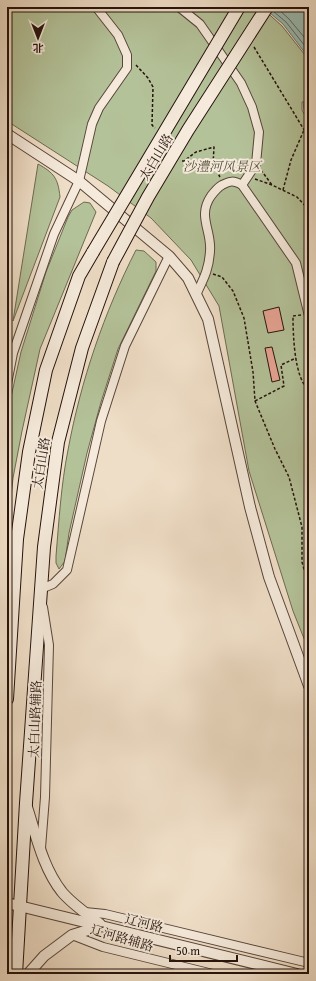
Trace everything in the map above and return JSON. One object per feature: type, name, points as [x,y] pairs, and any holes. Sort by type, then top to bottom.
[{"type":"main road","name":"太白山路","points":[[7,699],[11,582],[29,452],[46,370],[79,276],[239,7]]},
{"type":"main road","name":"太白山路","points":[[25,974],[20,906],[26,803],[44,547],[58,442],[82,348],[113,262],[148,197],[188,130],[267,7]]},
{"type":"street","points":[[7,384],[13,352],[54,234],[79,180],[92,124],[99,108],[127,68],[127,55],[118,35],[96,7]]},
{"type":"street","points":[[179,7],[200,24],[241,83],[252,107],[259,132],[256,164],[242,185]]},
{"type":"street","points":[[7,134],[79,180],[169,256],[188,278],[208,319],[250,507],[269,577],[309,686]]},
{"type":"street","points":[[196,295],[208,272],[211,249],[204,216],[208,201],[218,187],[229,181],[234,181],[242,185],[296,263],[309,315]]},
{"type":"street","points":[[41,589],[53,584],[67,570],[101,421],[125,346],[169,256]]},
{"type":"street","points":[[7,625],[11,582]]},
{"type":"street","name":"太白山路辅路","points":[[41,589],[49,645],[45,797],[41,849]]},
{"type":"street","points":[[26,803],[51,877],[63,893],[103,926]]},
{"type":"street","name":"辽河路","points":[[7,903],[297,974]]},
{"type":"street","name":"辽河路辅路","points":[[85,912],[105,914],[309,963]]},
{"type":"street","points":[[25,974],[44,956],[72,935],[103,926]]},
{"type":"street","name":"辽河路辅路","points":[[72,935],[103,947],[212,974]]},
{"type":"path","points":[[251,43],[309,138]]},
{"type":"path","points":[[127,55],[148,78],[153,87],[152,125],[163,134]]},
{"type":"path","points":[[283,190],[291,160],[304,130]]},
{"type":"path","points":[[196,152],[214,147],[213,165],[224,184]]},
{"type":"path","points":[[256,164],[272,185]]},
{"type":"path","points":[[247,177],[272,185],[297,197],[309,210]]},
{"type":"path","points":[[208,272],[222,277],[232,291],[244,318],[253,372],[255,401],[275,449],[289,477],[302,527],[302,562],[309,587]]},
{"type":"path","points":[[309,315],[293,316],[293,338],[296,358],[302,380],[306,388],[309,390]]},
{"type":"path","points":[[255,401],[284,386],[281,365],[296,358]]},
{"type":"green space","name":"沙澧河风景区","points":[[7,7],[261,7],[282,26],[309,60],[309,101],[302,102],[302,110],[309,123],[309,651],[293,611],[249,471],[219,306],[191,260],[151,218],[108,186],[7,121]]},
{"type":"green space","points":[[38,164],[48,170],[54,177],[58,185],[60,197],[13,321]]},
{"type":"green space","points":[[84,202],[90,203],[96,212],[40,349],[13,478],[7,535],[7,415],[21,352],[46,272],[68,217],[72,210]]},
{"type":"green space","points":[[136,250],[144,251],[156,262],[156,271],[118,349],[87,453],[69,533],[65,561],[59,569],[56,563],[56,556],[60,503],[73,424],[95,347],[124,274]]},
{"type":"green space","points":[[7,535],[8,557],[7,556]]},
{"type":"water","points":[[263,7],[309,7],[309,58],[283,24]]},
{"type":"water","points":[[309,101],[309,121],[304,110],[303,102]]},
{"type":"building","points":[[279,307],[284,330],[268,333],[263,311]]},
{"type":"building","points":[[272,347],[280,380],[272,382],[265,348]]}]
